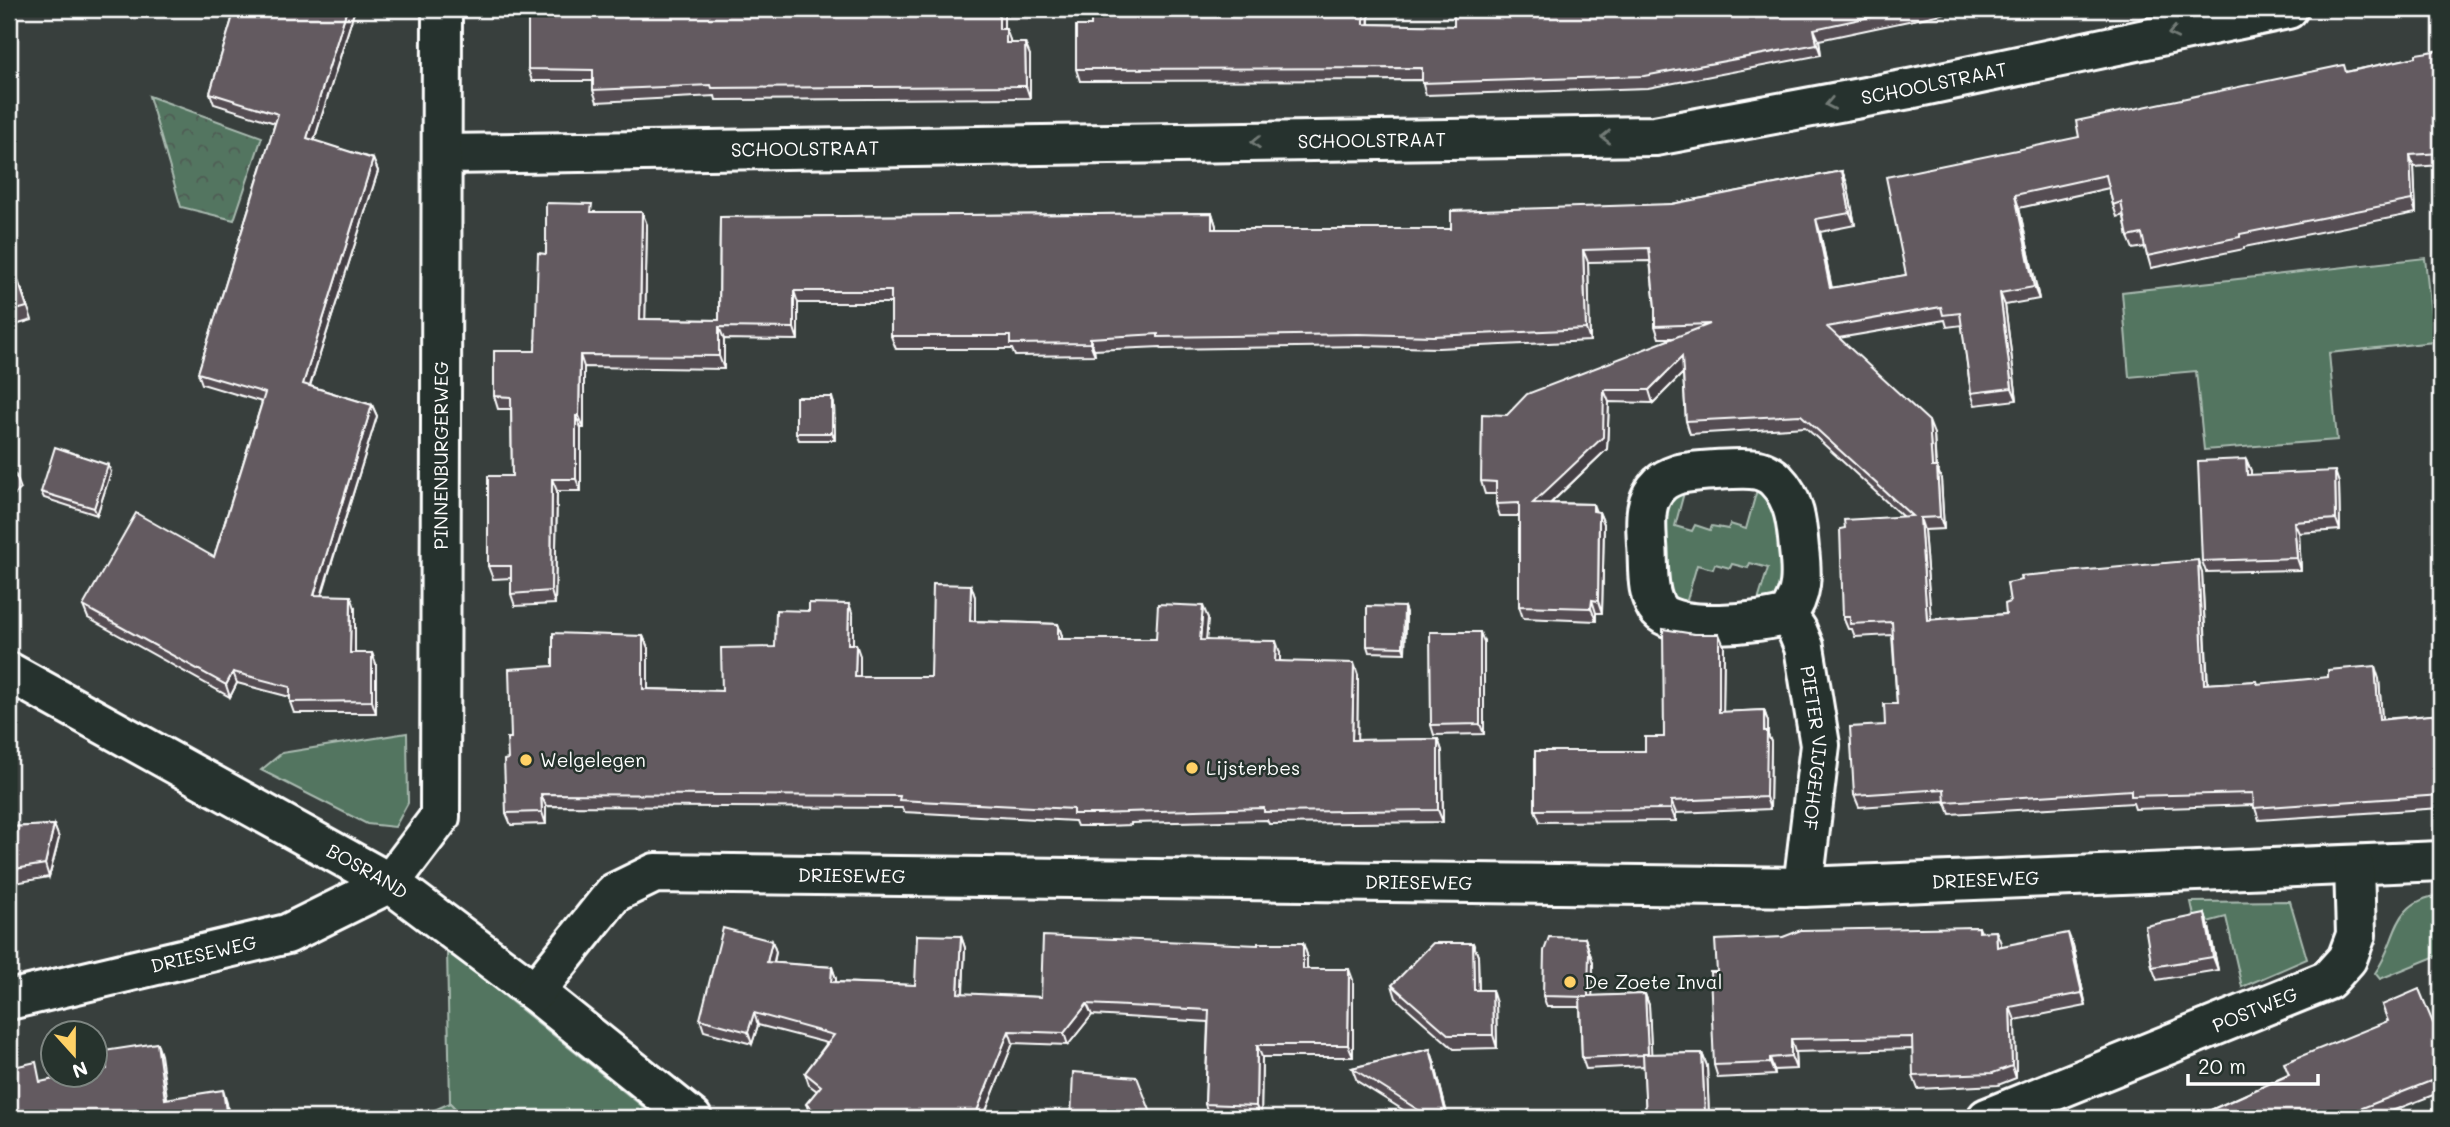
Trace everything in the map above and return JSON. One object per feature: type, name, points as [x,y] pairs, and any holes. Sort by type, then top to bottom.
[{"type":"street","name":"PINNENBURGERWEG","points":[[390,883],[440,817],[442,9]]},
{"type":"street","name":"SCHOOLSTRAAT","points":[[443,154],[1655,136],[1909,89],[2288,9]]},
{"type":"street","points":[[1736,470],[1758,470],[1775,479],[1790,499],[1797,524],[1801,564],[1800,589],[1796,604],[1787,615],[1753,623],[1688,622],[1669,620],[1657,610],[1651,594],[1645,518],[1649,499],[1660,483],[1677,474],[1736,470]]},
{"type":"street","name":"PIETER VIJGEHOF","points":[[1787,615],[1797,630],[1807,656],[1820,746],[1803,887]]},
{"type":"street","name":"BOSRAND","points":[[9,671],[390,883],[535,992],[692,1118]]},
{"type":"street","points":[[2354,865],[2441,860]]},
{"type":"street","name":"DRIESEWEG","points":[[535,992],[614,894],[655,873],[1803,887],[2354,865]]},
{"type":"street","name":"POSTWEG","points":[[1987,1118],[2328,980],[2347,959],[2357,935],[2354,865]]},
{"type":"street","name":"DRIESEWEG","points":[[9,1000],[287,934],[390,883]]},
{"type":"green space","points":[[149,96],[262,137],[234,220],[181,207]]},
{"type":"green space","points":[[2425,258],[2434,342],[2329,353],[2337,440],[2204,450],[2196,371],[2129,377],[2122,292]]},
{"type":"green space","points":[[1758,486],[1778,506],[1784,587],[1775,601],[1757,604],[1768,568],[1750,563],[1748,568],[1732,564],[1730,568],[1715,564],[1713,569],[1697,565],[1685,607],[1669,596],[1663,520],[1670,499],[1685,489],[1675,526],[1692,531],[1695,525],[1710,530],[1712,526],[1728,529],[1730,524],[1746,529]]},
{"type":"green space","points":[[407,733],[408,803],[395,827],[367,824],[261,770],[282,753]]},
{"type":"green space","points":[[2441,895],[2441,954],[2380,979],[2375,973],[2404,914],[2413,905]]},
{"type":"green space","points":[[2290,901],[2307,959],[2242,987],[2226,917],[2196,925],[2191,902]]},
{"type":"green space","points":[[447,950],[657,1118],[464,1118],[450,1103]]},
{"type":"green space","points":[[450,1103],[464,1118],[417,1118]]},
{"type":"building","points":[[235,9],[347,9],[307,138],[373,159],[303,384],[372,405],[314,595],[351,596],[350,653],[372,653],[372,701],[290,702],[290,687],[233,672],[226,685],[83,606],[136,513],[214,557],[265,393],[198,373],[278,114],[210,93]]},
{"type":"building","points":[[528,9],[999,9],[999,29],[1006,29],[1006,43],[1025,43],[1026,86],[712,88],[711,85],[593,90],[593,70],[528,69]]},
{"type":"building","points":[[1091,9],[1364,9],[1364,24],[1454,26],[1454,9],[1907,9],[1814,29],[1817,44],[1644,76],[1422,83],[1422,68],[1076,69],[1076,26],[1091,26]]},
{"type":"building","points":[[2441,50],[2441,153],[2410,155],[2412,200],[2240,234],[2240,237],[2147,256],[2142,234],[2128,237],[2121,202],[2113,205],[2106,175],[2015,195],[2034,287],[2000,293],[2012,388],[1971,393],[1960,313],[1943,315],[1941,307],[1827,327],[1929,421],[1932,467],[1937,467],[1940,517],[1920,518],[1927,620],[2006,614],[2005,604],[2010,602],[2007,583],[2022,580],[2021,576],[2198,560],[2204,684],[2257,681],[2257,684],[2328,677],[2328,670],[2375,666],[2379,720],[2441,714],[2441,795],[2254,808],[2253,793],[2131,796],[2131,790],[1945,802],[1944,789],[1854,795],[1850,727],[1885,725],[1884,704],[1897,704],[1892,622],[1850,624],[1850,617],[1843,617],[1840,529],[1845,528],[1844,520],[1912,516],[1801,415],[1686,421],[1682,357],[1649,390],[1604,390],[1603,437],[1533,503],[1593,504],[1593,511],[1599,512],[1598,601],[1592,600],[1591,608],[1519,606],[1519,503],[1496,504],[1496,482],[1481,481],[1482,414],[1507,415],[1527,394],[1710,324],[1655,326],[1649,248],[1583,250],[1586,329],[1433,336],[1358,334],[1158,337],[1158,334],[1090,338],[1090,343],[1010,344],[1010,336],[891,336],[891,291],[794,291],[794,328],[719,327],[719,356],[580,355],[576,479],[552,479],[551,591],[511,594],[511,566],[488,566],[488,476],[512,476],[511,397],[494,396],[494,351],[535,351],[538,253],[546,254],[546,203],[592,204],[591,212],[642,212],[640,319],[719,320],[720,217],[1212,213],[1212,229],[1451,229],[1451,211],[1672,204],[1842,171],[1850,213],[1816,219],[1830,288],[1906,275],[1886,177],[2079,137],[2076,121],[2344,65],[2346,72]]},
{"type":"building","points":[[9,273],[10,278],[17,277],[27,307],[9,312]]},
{"type":"building","points":[[796,397],[832,397],[832,433],[796,433]]},
{"type":"building","points":[[55,447],[108,465],[94,508],[41,492]]},
{"type":"building","points":[[2246,459],[2247,475],[2335,471],[2336,519],[2294,522],[2297,558],[2202,561],[2198,461]]},
{"type":"building","points":[[9,468],[16,476],[9,482]]},
{"type":"building","points":[[933,584],[971,585],[970,621],[1058,624],[1058,639],[1156,639],[1158,604],[1203,606],[1200,640],[1276,641],[1275,661],[1354,663],[1352,740],[1438,739],[1438,810],[1264,812],[1264,808],[1073,814],[1073,809],[899,800],[900,796],[541,794],[542,812],[506,813],[504,760],[508,759],[507,738],[511,738],[509,669],[553,666],[553,633],[643,636],[643,689],[722,691],[721,648],[775,647],[776,610],[809,611],[809,603],[849,604],[848,644],[856,644],[855,677],[931,677]]},
{"type":"building","points":[[1367,606],[1404,607],[1403,647],[1367,646]]},
{"type":"building","points":[[1663,629],[1694,634],[1719,634],[1719,712],[1764,710],[1764,731],[1767,731],[1766,797],[1671,801],[1671,809],[1535,810],[1535,751],[1645,751],[1645,737],[1664,737]]},
{"type":"building","points":[[1430,632],[1480,632],[1480,724],[1431,725]]},
{"type":"building","points":[[54,825],[45,864],[9,870],[9,827]]},
{"type":"building","points":[[2205,914],[2213,957],[2152,967],[2145,926]]},
{"type":"building","points":[[1979,927],[1979,932],[1996,931],[1997,947],[2068,933],[2082,993],[2010,1007],[2012,1066],[1993,1073],[1913,1076],[1912,1037],[1791,1039],[1791,1056],[1770,1058],[1770,1063],[1714,1065],[1710,972],[1717,972],[1715,940],[1783,937],[1801,930]]},
{"type":"building","points":[[723,928],[772,941],[767,962],[832,967],[831,982],[915,985],[917,935],[961,936],[958,993],[1041,997],[1043,936],[1258,945],[1303,943],[1303,969],[1349,969],[1348,1045],[1257,1045],[1256,1106],[1205,1104],[1209,1010],[1087,1004],[1064,1033],[1009,1031],[977,1111],[987,1118],[824,1118],[806,1104],[821,1086],[805,1073],[834,1035],[754,1013],[748,1032],[700,1019]]},
{"type":"building","points":[[1549,937],[1585,938],[1589,952],[1588,996],[1645,994],[1648,1054],[1582,1058],[1580,997],[1587,997],[1543,996],[1544,951]]},
{"type":"building","points":[[1433,943],[1473,943],[1474,990],[1492,990],[1493,1035],[1449,1035],[1392,985]]},
{"type":"building","points":[[2419,989],[2433,1023],[2439,1021],[2441,1027],[2441,1077],[2337,1118],[2193,1118],[2289,1075],[2284,1063],[2388,1021],[2382,1005]]},
{"type":"building","points":[[157,1043],[165,1099],[223,1090],[227,1118],[9,1118],[9,1068],[36,1062],[38,1088],[108,1088],[108,1050]]},
{"type":"building","points":[[1430,1049],[1447,1118],[1431,1118],[1352,1068]]},
{"type":"building","points":[[1702,1053],[1705,1116],[1646,1118],[1643,1054]]},
{"type":"building","points":[[1073,1072],[1137,1077],[1153,1118],[1071,1118]]},
{"type":"place","name":"Welgelegen","points":[[526,760]]},
{"type":"place","name":"Lijsterbes","points":[[1192,768]]},
{"type":"place","name":"De Zoete Inval","points":[[1570,982]]}]
